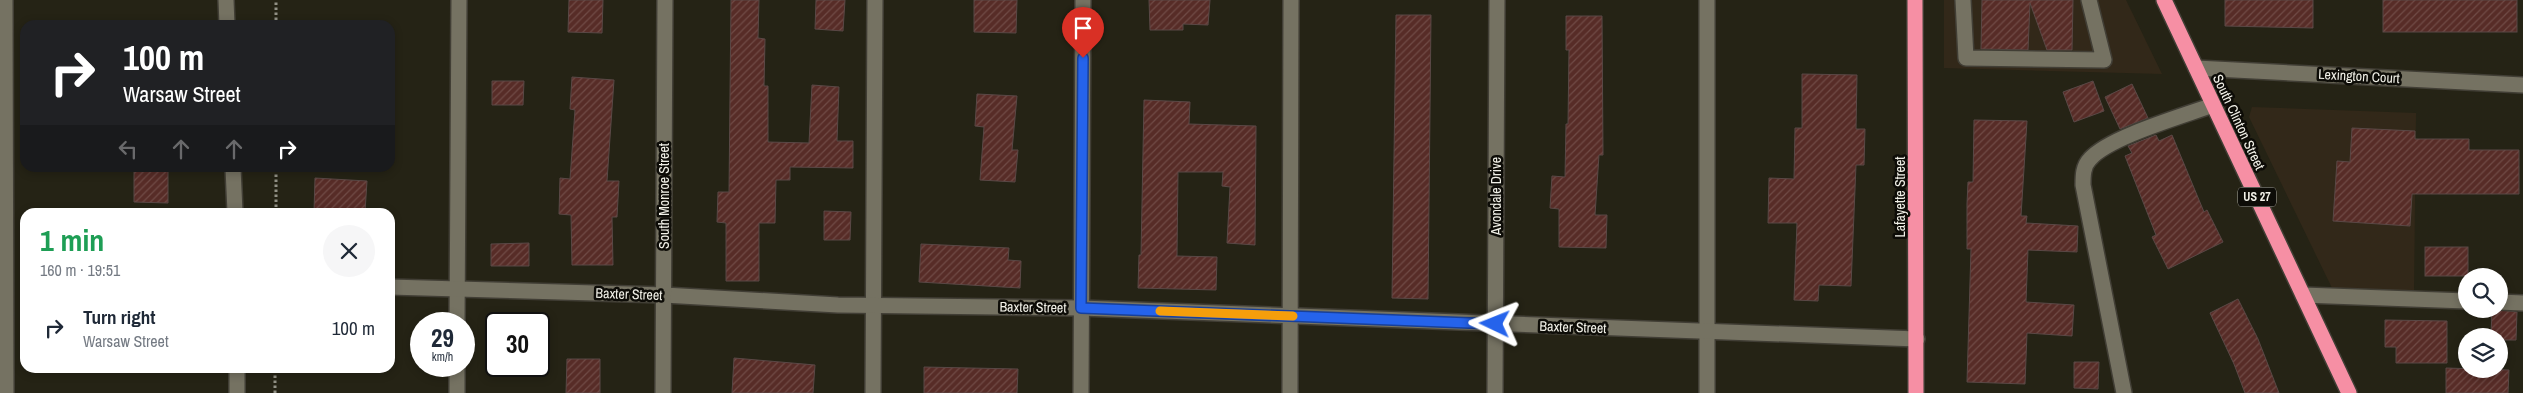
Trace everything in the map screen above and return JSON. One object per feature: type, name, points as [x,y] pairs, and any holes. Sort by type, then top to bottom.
[{"type":"highway","name":"Lafayette Street","points":[[1915,0],[1916,393]]},
{"type":"highway","name":"South Clinton Street","points":[[2164,0],[2349,393]]},
{"type":"street","points":[[5,0],[2,204],[6,393]]},
{"type":"street","points":[[226,0],[227,20]]},
{"type":"street","points":[[458,312],[459,0]]},
{"type":"street","name":"South Monroe Street","points":[[664,393],[665,0]]},
{"type":"street","points":[[873,393],[875,0]]},
{"type":"street","points":[[1081,393],[1083,0]]},
{"type":"street","points":[[1290,393],[1292,0]]},
{"type":"street","name":"Avondale Drive","points":[[1495,393],[1497,0]]},
{"type":"street","points":[[1707,0],[1707,393]]},
{"type":"street","points":[[1964,0],[1966,58],[2104,60],[2090,0]]},
{"type":"street","name":"Lexington Court","points":[[2196,68],[2523,85]]},
{"type":"street","points":[[2124,393],[2082,185],[2083,171],[2088,160],[2110,143],[2213,105]]},
{"type":"street","points":[[233,172],[235,208]]},
{"type":"street","name":"Baxter Street","points":[[395,287],[664,295],[874,305],[1081,308],[1917,339]]},
{"type":"street","points":[[2303,295],[2458,301]]},
{"type":"street","points":[[2508,302],[2523,303]]},
{"type":"street","points":[[237,373],[237,393]]},
{"type":"street","points":[[457,377],[457,393]]},
{"type":"path","points":[[276,0],[276,20]]},
{"type":"path","points":[[276,172],[276,208]]},
{"type":"path","points":[[276,373],[276,393]]},
{"type":"shaded area","points":[[1944,0],[2126,0],[2162,74],[1944,68]]},
{"type":"shaded area","points":[[2252,107],[2416,113],[2414,291],[2332,288],[2249,117]]},
{"type":"building","points":[[569,0],[603,0],[602,33],[568,32]]},
{"type":"building","points":[[731,0],[759,0],[758,38],[765,39],[764,86],[768,86],[768,142],[809,143],[812,85],[839,87],[837,141],[853,141],[853,168],[790,167],[790,180],[776,180],[775,223],[759,223],[759,281],[726,281],[726,223],[717,222],[718,192],[729,192]]},
{"type":"building","points":[[816,0],[845,0],[843,31],[815,29]]},
{"type":"building","points":[[974,0],[1017,0],[1016,33],[974,32]]},
{"type":"building","points":[[1149,0],[1210,0],[1208,25],[1183,24],[1183,30],[1150,30]]},
{"type":"building","points":[[1982,0],[2073,0],[2072,50],[2047,50],[2030,3],[2028,50],[1981,49]]},
{"type":"building","points":[[2225,0],[2313,0],[2313,28],[2225,26]]},
{"type":"building","points":[[2383,0],[2517,0],[2517,32],[2383,32]]},
{"type":"building","points":[[1396,15],[1431,15],[1428,299],[1392,298]]},
{"type":"building","points":[[1566,16],[1602,16],[1603,155],[1599,155],[1595,215],[1607,215],[1606,248],[1559,247],[1559,209],[1550,208],[1552,176],[1565,177],[1569,50],[1566,50]]},
{"type":"building","points":[[1802,74],[1857,75],[1856,129],[1865,129],[1864,165],[1856,165],[1851,286],[1819,285],[1818,301],[1794,300],[1797,223],[1768,223],[1769,178],[1794,179],[1795,128],[1802,128]]},
{"type":"building","points":[[572,77],[614,80],[607,181],[619,181],[617,217],[612,217],[613,265],[572,265],[571,215],[559,214],[560,178],[570,179],[575,110],[570,109]]},
{"type":"building","points":[[492,81],[524,81],[523,105],[492,105]]},
{"type":"building","points":[[2093,81],[2104,111],[2074,122],[2063,92]]},
{"type":"building","points":[[2132,84],[2148,118],[2120,129],[2105,97]]},
{"type":"building","points":[[977,94],[1017,96],[1012,150],[1018,150],[1015,182],[980,180],[984,127],[975,126]]},
{"type":"building","points":[[1144,100],[1190,102],[1189,124],[1256,126],[1255,245],[1227,243],[1230,187],[1222,186],[1223,172],[1178,172],[1177,256],[1217,257],[1216,290],[1138,288],[1139,255],[1141,255]]},
{"type":"building","points":[[1974,120],[2027,121],[2021,216],[2027,216],[2026,223],[2078,226],[2077,252],[2028,250],[2026,302],[2074,305],[2072,336],[2027,333],[2025,384],[1967,382],[1971,249],[1967,249],[1967,204],[1968,182],[1973,182]]},
{"type":"building","points":[[2352,128],[2415,131],[2415,139],[2469,139],[2469,150],[2519,150],[2519,194],[2412,194],[2410,226],[2333,221],[2337,161],[2350,162]]},
{"type":"building","points":[[2156,135],[2159,141],[2172,135],[2204,212],[2207,210],[2223,242],[2168,269],[2152,237],[2156,235],[2125,156],[2132,153],[2128,146]]},
{"type":"building","points":[[134,172],[168,172],[168,203],[134,202]]},
{"type":"building","points":[[315,178],[367,181],[365,208],[314,208]]},
{"type":"building","points":[[824,211],[851,212],[850,240],[824,240]]},
{"type":"building","points":[[529,243],[529,266],[491,266],[491,244]]},
{"type":"building","points":[[921,244],[1009,248],[1008,260],[1021,261],[1020,288],[919,282]]},
{"type":"building","points":[[2425,247],[2468,247],[2468,268],[2458,268],[2458,276],[2425,276]]},
{"type":"building","points":[[2238,299],[2258,339],[2279,393],[2245,393],[2234,364],[2210,313]]},
{"type":"building","points":[[2508,311],[2517,312],[2516,340],[2508,340],[2508,328],[2491,328],[2492,318],[2508,318]]},
{"type":"building","points":[[2385,320],[2447,321],[2447,363],[2396,363],[2396,347],[2385,347]]},
{"type":"building","points":[[734,358],[815,365],[813,393],[732,393]]},
{"type":"building","points":[[567,359],[600,359],[600,393],[566,393]]},
{"type":"building","points":[[2074,362],[2099,362],[2098,389],[2074,388]]},
{"type":"building","points":[[924,367],[1018,369],[1017,393],[924,393]]},
{"type":"building","points":[[2446,368],[2458,368],[2458,378],[2508,378],[2509,370],[2508,393],[2446,393]]},
{"type":"slow traffic","points":[[1160,311],[1293,316]]},
{"type":"route","points":[[1083,58],[1081,308],[1495,324]]}]
